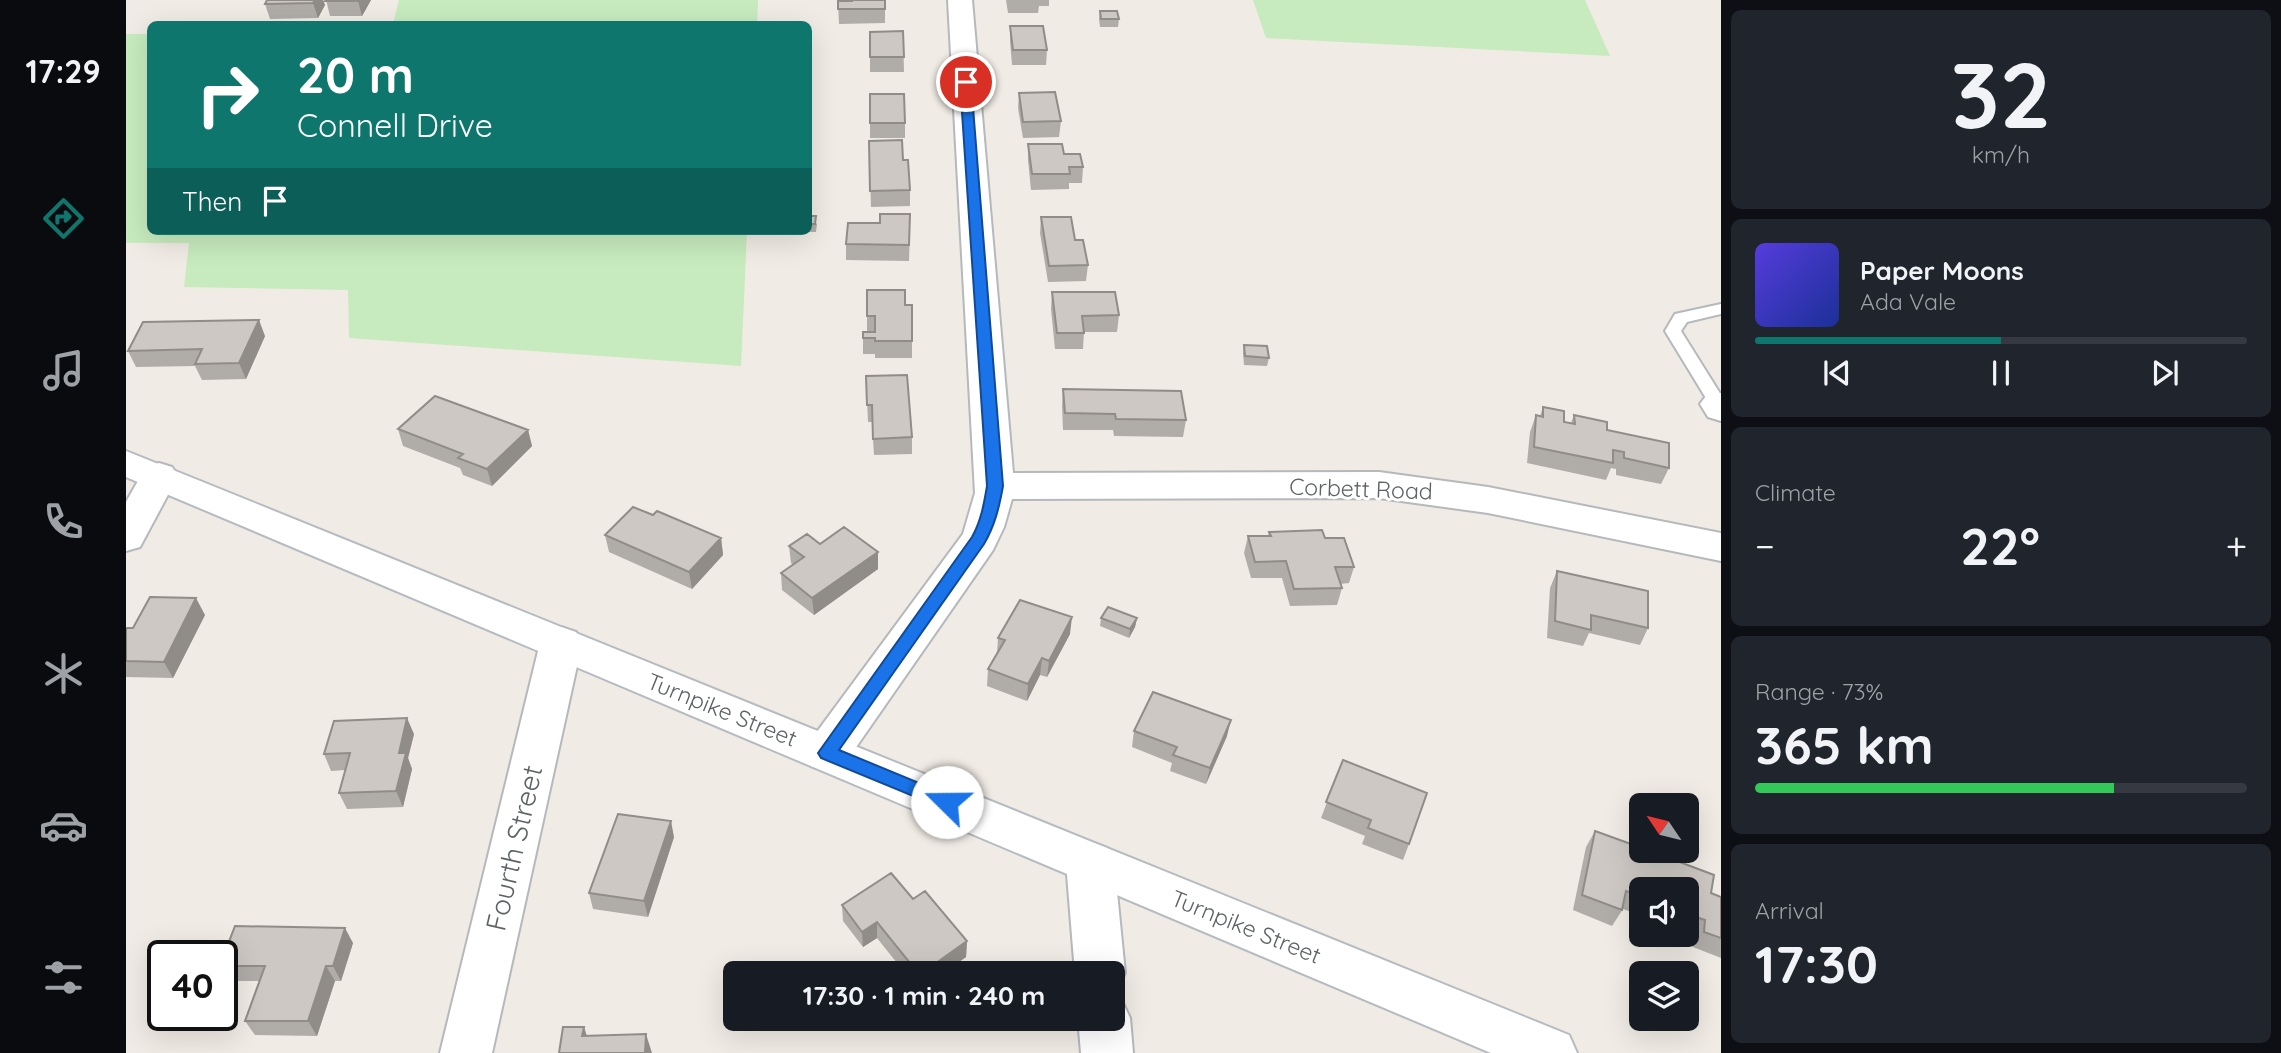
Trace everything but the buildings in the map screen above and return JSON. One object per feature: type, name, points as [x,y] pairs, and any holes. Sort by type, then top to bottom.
[{"type":"street","points":[[827,753],[979,540],[988,523],[995,486],[960,0]]},
{"type":"street","points":[[126,537],[143,469]]},
{"type":"street","name":"Turnpike Street","points":[[143,469],[1552,1053]]},
{"type":"street","name":"Corbett Road","points":[[995,486],[1379,485],[1488,499],[1721,547]]},
{"type":"street","name":"Fourth Street","points":[[466,1053],[561,643]]},
{"type":"street","points":[[1090,862],[1099,961]]},
{"type":"street","points":[[1105,1031],[1107,1053]]},
{"type":"lane","points":[[1719,407],[1673,331],[1681,318],[1721,309]]},
{"type":"green space","points":[[399,0],[758,0],[757,21],[394,21]]},
{"type":"green space","points":[[1253,0],[1585,0],[1610,56],[1266,38]]},
{"type":"green space","points":[[126,34],[147,34],[147,235],[747,235],[741,366],[349,338],[348,290],[184,287],[189,243],[126,243]]},
{"type":"route","points":[[947,802],[827,753],[979,540],[988,523],[992,505],[995,486],[966,82]]}]
